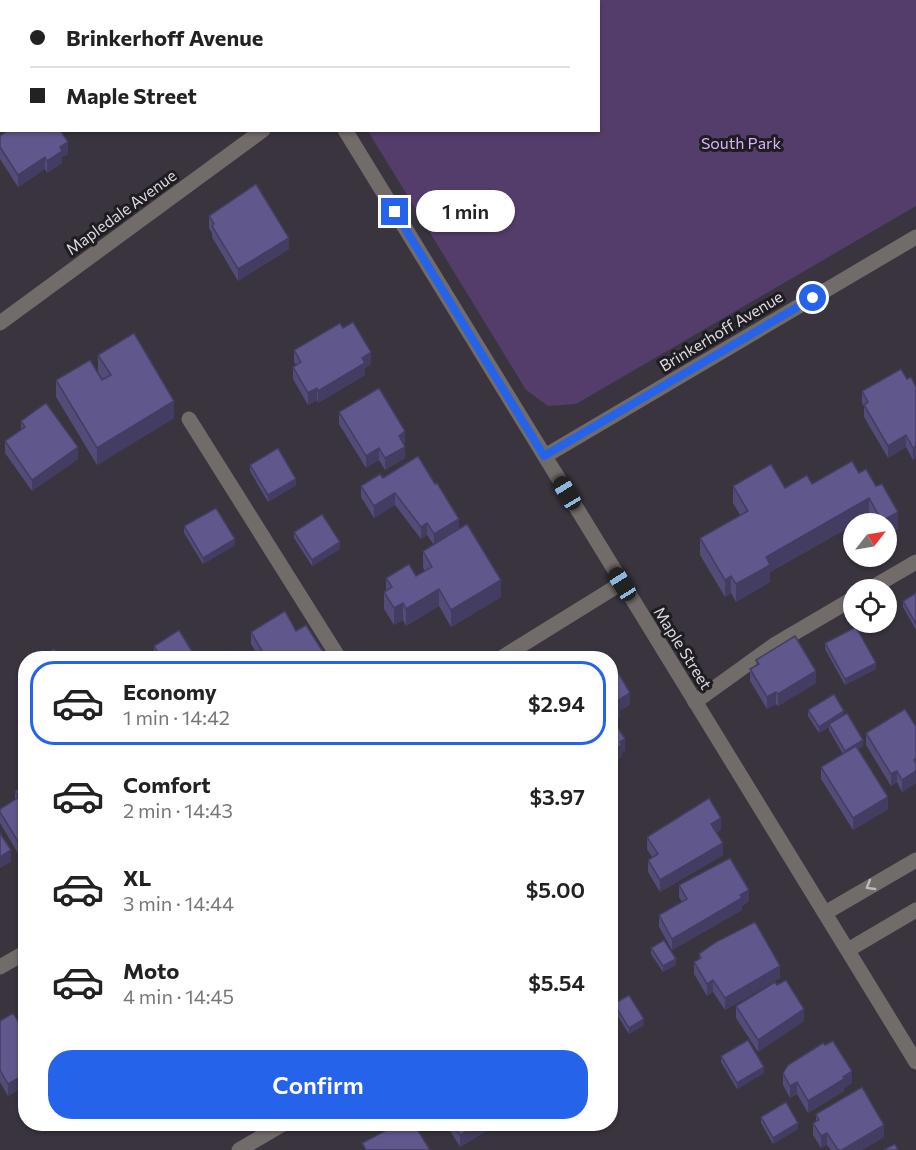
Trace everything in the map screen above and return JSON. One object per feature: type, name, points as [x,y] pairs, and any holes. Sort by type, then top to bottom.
[{"type":"street","name":"Mapledale Avenue","points":[[0,323],[260,132]]},
{"type":"street","name":"Maple Street","points":[[346,132],[916,1062]]},
{"type":"street","name":"Brinkerhoff Avenue","points":[[544,456],[916,237]]},
{"type":"street","points":[[189,419],[335,651]]},
{"type":"street","points":[[887,579],[916,562]]},
{"type":"street","points":[[512,651],[622,584]]},
{"type":"street","points":[[695,702],[774,645],[843,604]]},
{"type":"street","points":[[825,913],[916,860]]},
{"type":"street","points":[[848,950],[916,910]]},
{"type":"street","points":[[0,967],[18,957]]},
{"type":"street","points":[[239,1150],[272,1131]]},
{"type":"green space","name":"South Park","points":[[600,0],[916,0],[916,206],[576,404],[548,406],[526,390],[369,132],[600,132]]},
{"type":"building","points":[[5,132],[61,132],[68,142],[60,147],[62,151],[47,161],[45,157],[18,175],[0,147],[0,136]]},
{"type":"building","points":[[256,184],[289,238],[238,269],[212,226],[214,224],[209,216]]},
{"type":"building","points":[[353,322],[371,352],[362,358],[365,363],[318,391],[317,388],[308,393],[293,367],[301,362],[294,350],[340,323],[343,328]]},
{"type":"building","points":[[134,333],[174,401],[97,448],[56,380],[90,360],[102,380],[111,375],[98,355]]},
{"type":"building","points":[[901,369],[907,379],[911,377],[916,387],[916,446],[913,448],[906,435],[888,446],[864,405],[868,402],[862,391]]},
{"type":"building","points":[[379,388],[405,431],[399,436],[405,447],[385,458],[379,448],[366,456],[339,412]]},
{"type":"building","points":[[46,403],[78,447],[32,480],[5,441],[25,427],[21,421]]},
{"type":"building","points":[[278,448],[296,479],[268,495],[250,465]]},
{"type":"building","points":[[418,456],[459,519],[434,534],[427,523],[421,527],[395,493],[374,506],[361,486],[380,474],[383,478]]},
{"type":"building","points":[[852,461],[859,473],[866,469],[876,486],[882,484],[898,512],[877,513],[869,498],[766,557],[770,565],[736,584],[731,576],[725,580],[700,538],[748,511],[733,486],[771,464],[785,488],[807,475],[812,484]]},
{"type":"building","points":[[216,508],[235,539],[203,558],[184,526]]},
{"type":"building","points":[[322,514],[340,542],[312,560],[294,532]]},
{"type":"building","points":[[467,524],[501,580],[451,610],[439,589],[406,609],[403,603],[394,608],[384,592],[392,587],[386,578],[409,564],[416,576],[432,567],[423,551]]},
{"type":"building","points":[[916,593],[916,624],[903,601]]},
{"type":"building","points":[[285,611],[296,631],[306,625],[323,651],[262,651],[251,632]]},
{"type":"building","points":[[179,630],[192,651],[157,651],[154,646]]},
{"type":"building","points":[[844,633],[859,633],[876,663],[845,679],[825,643]]},
{"type":"building","points":[[795,636],[816,671],[778,694],[776,692],[767,697],[750,669],[759,664],[756,660]]},
{"type":"building","points":[[618,672],[630,693],[618,700]]},
{"type":"building","points":[[834,694],[844,711],[819,727],[808,710]]},
{"type":"building","points":[[905,709],[916,725],[916,759],[914,760],[916,771],[902,780],[897,771],[891,774],[866,733]]},
{"type":"building","points":[[847,713],[863,740],[845,751],[829,724]]},
{"type":"building","points":[[618,728],[625,739],[620,742],[622,745],[618,747]]},
{"type":"building","points":[[856,746],[888,797],[853,818],[821,767]]},
{"type":"building","points":[[18,798],[18,841],[0,812],[0,809]]},
{"type":"building","points":[[709,798],[721,818],[711,824],[723,843],[660,880],[648,860],[658,854],[647,837]]},
{"type":"building","points":[[0,833],[11,850],[0,857]]},
{"type":"building","points":[[730,858],[749,890],[740,895],[742,898],[672,939],[659,915],[687,899],[679,885]]},
{"type":"building","points":[[755,922],[780,966],[725,998],[713,980],[707,984],[694,962],[701,958],[699,954],[716,942]]},
{"type":"building","points":[[664,940],[676,959],[663,966],[651,948]]},
{"type":"building","points":[[786,980],[804,1009],[758,1040],[736,1006],[775,982],[777,985]]},
{"type":"building","points":[[629,995],[644,1019],[629,1028],[618,1010],[618,1002]]},
{"type":"building","points":[[13,1013],[18,1021],[18,1078],[8,1084],[0,1070],[0,1021]]},
{"type":"building","points":[[748,1040],[764,1067],[737,1083],[721,1056]]},
{"type":"building","points":[[833,1041],[852,1071],[843,1077],[844,1079],[808,1101],[797,1082],[790,1086],[783,1073],[788,1065],[823,1043],[825,1045]]},
{"type":"building","points":[[862,1087],[884,1125],[842,1150],[838,1150],[827,1133],[821,1136],[813,1123],[819,1120],[816,1114]]},
{"type":"building","points":[[786,1102],[798,1123],[773,1138],[761,1117]]},
{"type":"building","points":[[385,1131],[418,1131],[430,1150],[366,1150],[362,1143]]},
{"type":"building","points":[[895,1144],[898,1150],[883,1150]]},
{"type":"route","points":[[395,212],[544,456],[813,298]]}]
